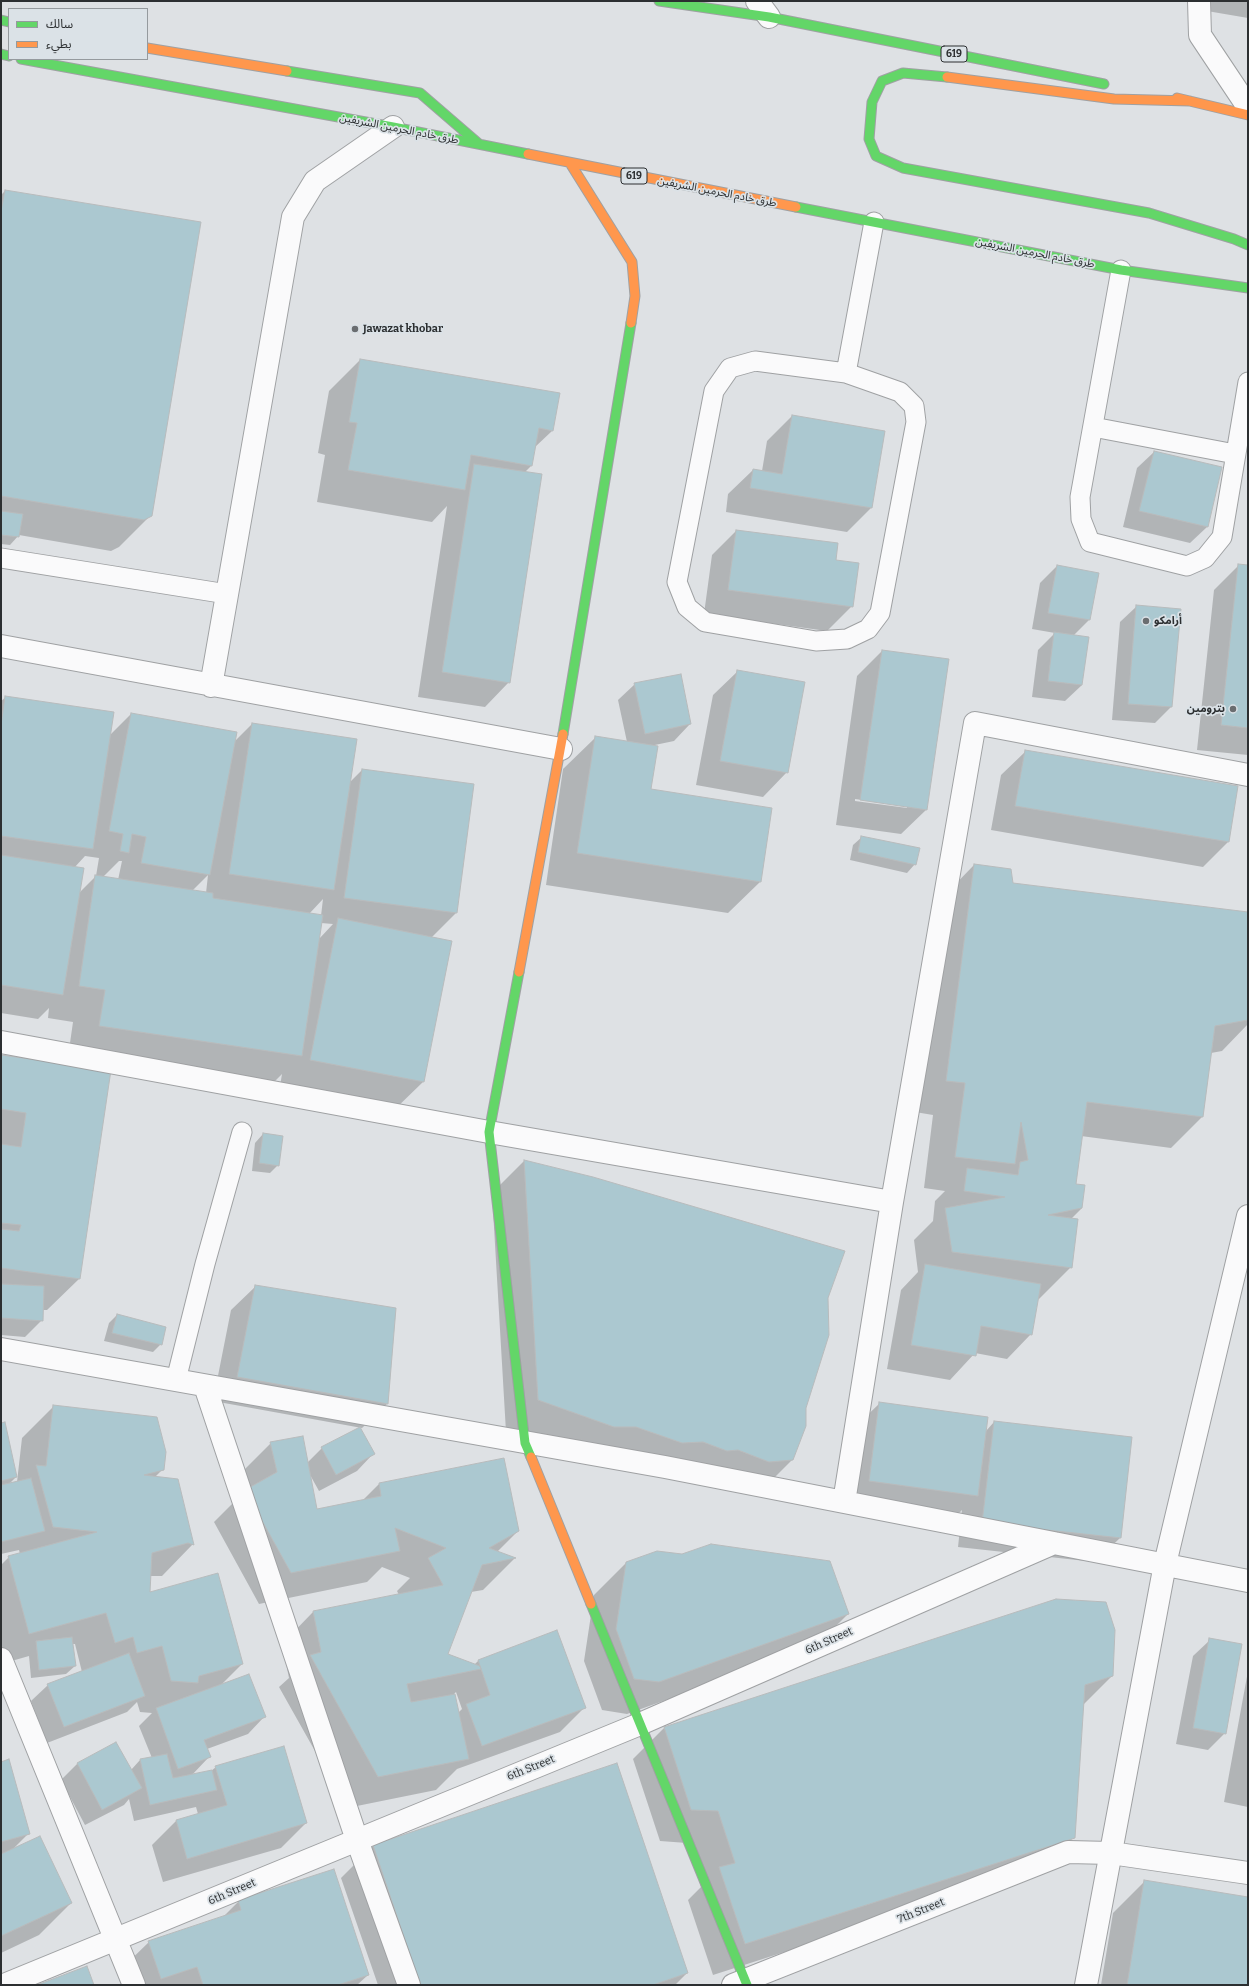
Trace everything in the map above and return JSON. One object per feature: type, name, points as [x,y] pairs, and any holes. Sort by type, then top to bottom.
[{"type":"main road","name":"619","points":[[660,1],[763,9],[1112,86]]},
{"type":"main road","points":[[148,48],[420,93],[481,145]]},
{"type":"main road","name":"طرق خادم الحرمين الشريفين","points":[[27,60],[393,127],[570,163],[1121,270],[1248,288]]},
{"type":"main road","points":[[1190,101],[1114,99],[968,79],[903,73],[882,82],[872,102],[868,138],[876,156],[903,168],[1149,213],[1234,239],[1248,245]]},
{"type":"main road","points":[[1136,90],[1248,115]]},
{"type":"main road","points":[[570,163],[632,262],[635,296],[561,749],[489,1132],[525,1443],[640,1724],[742,1984]]},
{"type":"street","points":[[1199,1],[1200,35],[1248,107]]},
{"type":"street","points":[[211,686],[293,217],[315,181],[393,127]]},
{"type":"street","points":[[1,646],[211,686],[561,749]]},
{"type":"street","points":[[844,1502],[892,1202],[975,723],[1248,775]]},
{"type":"street","points":[[1,1042],[489,1132],[892,1202]]},
{"type":"street","points":[[1086,1985],[1164,1564],[1248,1216]]},
{"type":"street","points":[[1,1349],[844,1502],[1248,1581]]},
{"type":"street","points":[[205,1386],[356,1840],[409,1985]]},
{"type":"street","name":"6th Street","points":[[4,1985],[640,1724],[1054,1543]]},
{"type":"street","points":[[1,1659],[134,1985]]},
{"type":"street","name":"7th Street","points":[[742,1984],[1068,1852],[1110,1853],[1248,1874]]},
{"type":"lane","points":[[846,373],[874,222]]},
{"type":"lane","points":[[1121,270],[1080,497],[1081,519],[1090,542],[1187,566],[1204,558],[1222,536],[1248,382]]},
{"type":"lane","points":[[755,361],[846,373],[900,392],[914,406],[916,422],[880,613],[868,629],[847,638],[816,641],[705,622],[687,607],[677,582],[714,391],[730,368],[755,361]]},
{"type":"lane","points":[[1093,426],[1235,454]]},
{"type":"lane","points":[[1,558],[227,594]]},
{"type":"lane","points":[[176,1380],[205,1264],[242,1132]]},
{"type":"building","points":[[5,190],[201,222],[152,516],[144,520],[1,496],[1,211]]},
{"type":"building","points":[[360,359],[560,393],[553,431],[539,428],[532,466],[471,455],[465,490],[348,470],[357,423],[349,422]]},
{"type":"building","points":[[792,415],[885,431],[872,508],[750,488],[753,469],[782,474]]},
{"type":"building","points":[[1154,451],[1222,467],[1208,527],[1139,511]]},
{"type":"building","points":[[474,464],[542,474],[510,683],[442,672]]},
{"type":"building","points":[[1,511],[23,514],[19,537],[1,535]]},
{"type":"building","points":[[736,530],[838,543],[836,560],[859,563],[853,607],[728,590]]},
{"type":"building","points":[[1238,564],[1248,565],[1248,728],[1221,725]]},
{"type":"building","points":[[1057,565],[1099,573],[1090,620],[1048,613]]},
{"type":"building","points":[[1136,605],[1181,609],[1172,707],[1128,704]]},
{"type":"building","points":[[1054,632],[1089,637],[1082,685],[1048,681]]},
{"type":"building","points":[[882,650],[949,659],[927,810],[860,800]]},
{"type":"building","points":[[737,670],[805,682],[788,773],[720,761]]},
{"type":"building","points":[[681,674],[691,724],[645,734],[634,683]]},
{"type":"building","points":[[5,696],[114,712],[93,849],[1,836],[1,725]]},
{"type":"building","points":[[131,713],[237,732],[210,875],[141,863],[146,837],[132,834],[129,853],[120,851],[123,834],[109,831]]},
{"type":"building","points":[[252,723],[357,739],[334,890],[229,874]]},
{"type":"building","points":[[595,736],[658,746],[651,789],[772,808],[761,882],[577,853]]},
{"type":"building","points":[[1025,750],[1238,786],[1229,842],[1015,806]]},
{"type":"building","points":[[362,769],[474,784],[457,913],[344,898]]},
{"type":"building","points":[[861,836],[920,848],[916,865],[858,852]]},
{"type":"building","points":[[1,855],[84,868],[63,995],[1,985]]},
{"type":"building","points":[[974,864],[1011,869],[1013,883],[1248,912],[1248,1020],[1215,1026],[1203,1117],[1087,1102],[1076,1184],[1085,1185],[1082,1208],[1048,1215],[1078,1219],[1072,1268],[952,1252],[945,1208],[1005,1197],[964,1191],[967,1168],[1018,1175],[1020,1162],[1028,1160],[1021,1122],[1015,1164],[955,1157],[965,1083],[946,1081]]},
{"type":"building","points":[[95,875],[213,893],[213,898],[323,915],[302,1056],[99,1026],[105,990],[79,986]]},
{"type":"building","points":[[338,918],[452,941],[424,1082],[310,1060]]},
{"type":"building","points":[[1,1055],[111,1070],[80,1279],[1,1268],[1,1229],[19,1231],[21,1225],[1,1223],[1,1144],[21,1147],[26,1113],[1,1109]]},
{"type":"building","points":[[263,1133],[283,1136],[279,1166],[259,1163]]},
{"type":"building","points":[[524,1160],[593,1177],[845,1251],[828,1298],[829,1335],[806,1408],[806,1426],[793,1460],[769,1462],[738,1450],[727,1451],[703,1442],[682,1443],[636,1427],[614,1427],[538,1400]]},
{"type":"building","points":[[925,1264],[1041,1284],[1032,1335],[981,1326],[976,1356],[911,1345]]},
{"type":"building","points":[[1,1284],[44,1286],[43,1321],[1,1318]]},
{"type":"building","points":[[255,1285],[396,1308],[388,1404],[237,1377]]},
{"type":"building","points":[[117,1314],[166,1327],[162,1345],[112,1333]]},
{"type":"building","points":[[879,1402],[988,1417],[978,1496],[869,1481]]},
{"type":"building","points":[[53,1405],[157,1417],[166,1452],[164,1470],[144,1475],[178,1479],[194,1545],[188,1543],[152,1553],[150,1592],[218,1573],[243,1664],[199,1676],[198,1683],[171,1681],[162,1646],[137,1653],[133,1637],[115,1643],[106,1613],[29,1634],[8,1556],[97,1532],[53,1527],[36,1465],[46,1466]]},
{"type":"building","points":[[994,1421],[1132,1437],[1121,1538],[982,1523]]},
{"type":"building","points":[[5,1422],[17,1477],[1,1481],[1,1423]]},
{"type":"building","points":[[360,1427],[375,1454],[336,1475],[321,1447]]},
{"type":"building","points":[[303,1436],[317,1509],[381,1496],[379,1483],[504,1458],[519,1531],[489,1548],[516,1558],[482,1565],[448,1654],[480,1666],[481,1669],[407,1684],[411,1702],[455,1694],[469,1759],[378,1777],[310,1655],[321,1652],[313,1611],[443,1585],[428,1558],[446,1548],[395,1528],[400,1551],[291,1573],[245,1490],[277,1472],[270,1442]]},
{"type":"building","points":[[31,1478],[45,1531],[1,1542],[1,1485]]},
{"type":"building","points":[[711,1544],[830,1561],[849,1614],[659,1682],[634,1679],[616,1629],[626,1562],[657,1551],[682,1554]]},
{"type":"building","points":[[1056,1599],[1106,1602],[1115,1630],[1113,1676],[1085,1685],[1075,1838],[745,1944],[719,1867],[735,1863],[718,1811],[691,1810],[664,1727]]},
{"type":"building","points":[[557,1630],[586,1708],[482,1746],[466,1704],[490,1695],[478,1660]]},
{"type":"building","points":[[72,1637],[76,1666],[39,1670],[36,1641]]},
{"type":"building","points":[[1209,1638],[1242,1644],[1226,1734],[1193,1728]]},
{"type":"building","points":[[129,1653],[145,1696],[64,1727],[47,1684]]},
{"type":"building","points":[[249,1674],[266,1717],[204,1740],[211,1757],[178,1769],[156,1708]]},
{"type":"building","points":[[116,1742],[142,1788],[102,1810],[77,1763]]},
{"type":"building","points":[[284,1746],[307,1823],[187,1859],[176,1820],[227,1805],[215,1766]]},
{"type":"building","points":[[167,1754],[173,1778],[212,1770],[217,1790],[150,1805],[140,1759]]},
{"type":"building","points":[[9,1759],[30,1834],[1,1842],[1,1762]]},
{"type":"building","points":[[617,1763],[688,1973],[653,1985],[420,1985],[373,1845]]},
{"type":"building","points":[[40,1836],[72,1903],[1,1936],[1,1854]]},
{"type":"building","points":[[334,1869],[369,1975],[338,1985],[203,1985],[197,1967],[161,1979],[148,1941],[241,1910],[238,1900]]},
{"type":"building","points":[[1144,1880],[1248,1897],[1248,1985],[1127,1985]]},
{"type":"building","points":[[87,1966],[94,1985],[37,1985]]},
{"type":"traffic: fast","points":[[659,1],[769,17],[1104,84]]},
{"type":"traffic: fast","points":[[1,20],[8,22]]},
{"type":"traffic: fast","points":[[1,54],[8,56]]},
{"type":"traffic: fast","points":[[26,60],[393,127],[528,154]]},
{"type":"traffic: fast","points":[[287,71],[420,93],[479,144]]},
{"type":"traffic: fast","points":[[947,77],[903,73],[882,81],[872,102],[869,139],[876,156],[903,168],[1149,213],[1234,239],[1248,245]]},
{"type":"traffic: fast","points":[[796,207],[1121,270],[1248,288]]},
{"type":"traffic: fast","points":[[563,734],[631,323]]},
{"type":"traffic: fast","points":[[519,972],[489,1132],[525,1443],[531,1457]]},
{"type":"traffic: fast","points":[[591,1604],[747,1985]]},
{"type":"traffic: slow","points":[[148,48],[287,71]]},
{"type":"traffic: slow","points":[[947,77],[1114,99],[1190,101]]},
{"type":"traffic: slow","points":[[1177,98],[1248,115]]},
{"type":"traffic: slow","points":[[528,154],[796,207]]},
{"type":"traffic: slow","points":[[570,163],[632,262],[635,296],[631,323]]},
{"type":"traffic: slow","points":[[519,972],[563,734]]},
{"type":"traffic: slow","points":[[531,1457],[591,1604]]},
{"type":"place","name":"Jawazat khobar","points":[[355,329]]},
{"type":"place","name":"أرامكو","points":[[1146,621]]},
{"type":"place","name":"بترومين","points":[[1233,709]]}]
